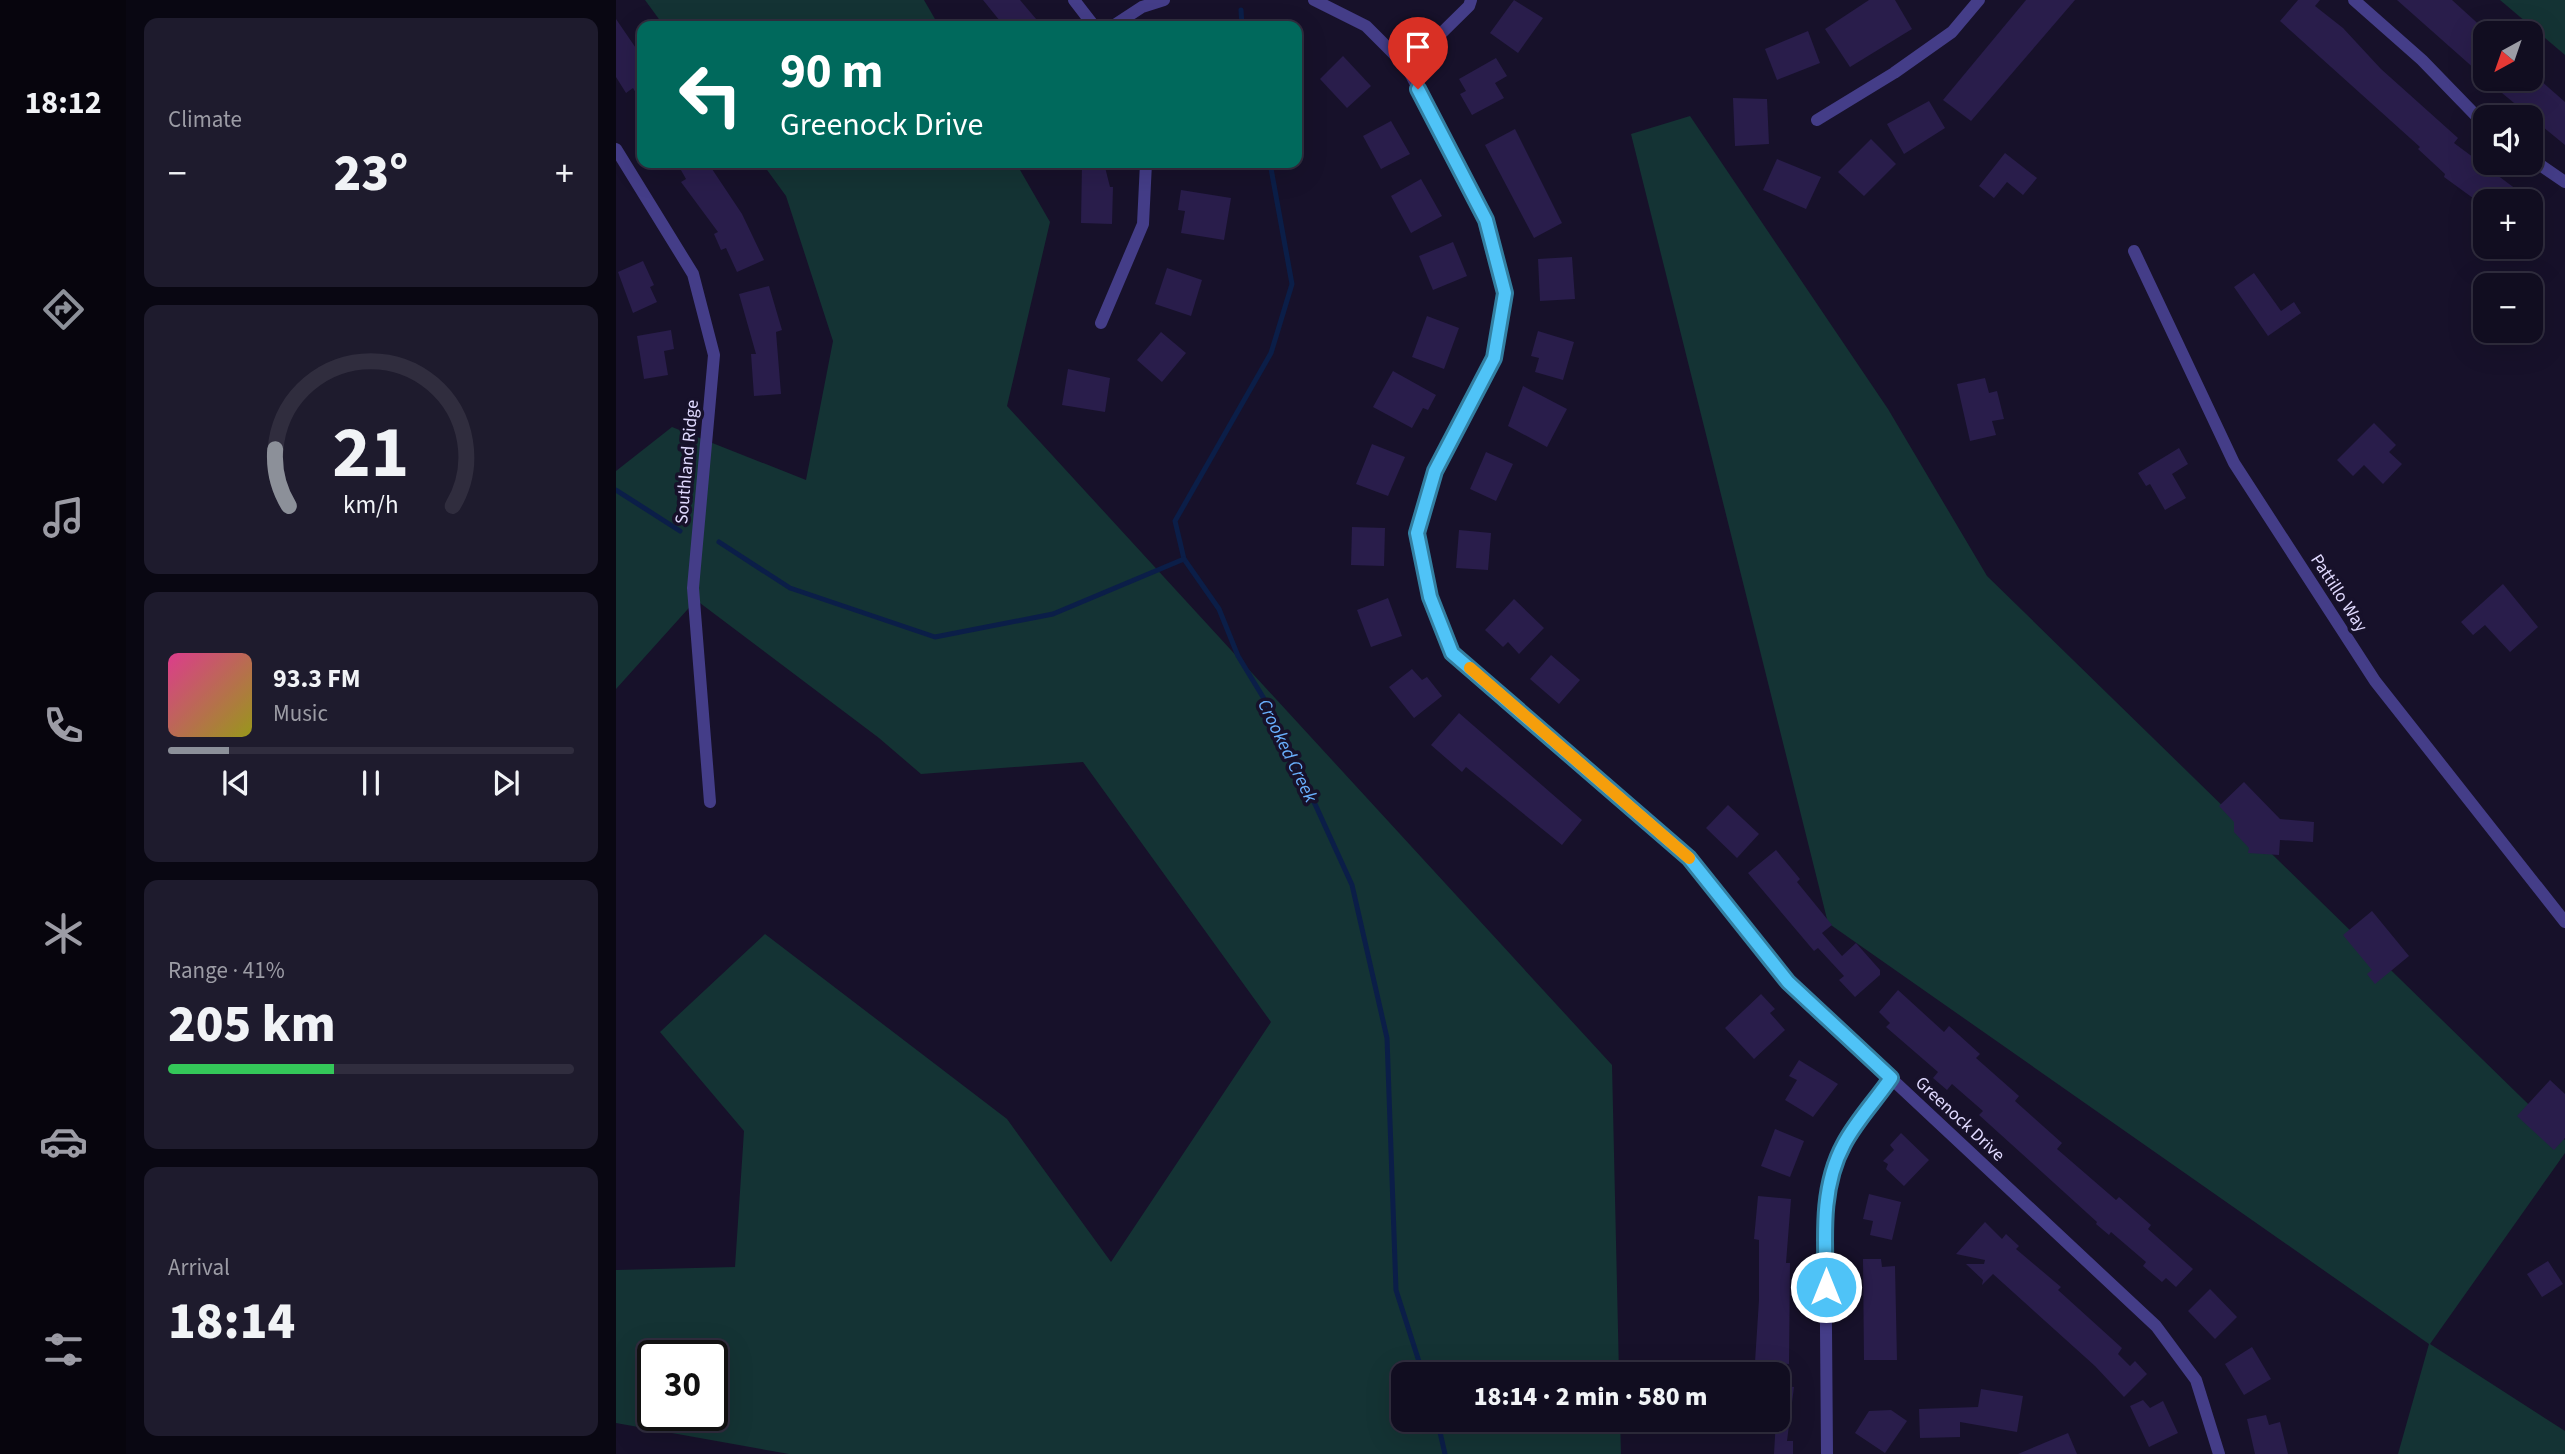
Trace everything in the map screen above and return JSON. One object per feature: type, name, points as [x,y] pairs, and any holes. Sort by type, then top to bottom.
[{"type":"street","points":[[1074,0],[1090,21]]},
{"type":"street","points":[[1121,21],[1142,7],[1164,0]]},
{"type":"street","name":"Greenock Drive","points":[[1314,0],[1366,26],[1407,67],[1486,220],[1505,293],[1494,358],[1435,471],[1417,533],[1430,597],[1452,653],[1689,858],[1788,982],[2156,1326],[2196,1380],[2219,1454]]},
{"type":"street","points":[[1407,67],[1469,6],[1471,0]]},
{"type":"street","points":[[1817,120],[1894,73],[1952,32],[1979,0]]},
{"type":"street","points":[[2354,0],[2422,60],[2473,113]]},
{"type":"street","name":"Southland Ridge","points":[[616,149],[693,274],[714,355],[693,588],[710,802]]},
{"type":"street","points":[[2543,167],[2565,182]]},
{"type":"street","points":[[1101,323],[1143,224],[1146,168]]},
{"type":"street","name":"Pattillo Way","points":[[2134,251],[2234,463],[2375,681],[2565,922]]},
{"type":"street","points":[[1827,1454],[1825,1204],[1843,1145],[1891,1078]]},
{"type":"green space","points":[[645,0],[924,0],[936,21],[660,21]]},
{"type":"green space","points":[[2500,0],[2565,0],[2565,55],[2543,36],[2543,21],[2525,21]]},
{"type":"green space","points":[[1690,116],[1888,409],[1987,576],[2565,1140],[2565,1153],[2430,1344],[2565,1431],[2565,1454],[2398,1454],[2429,1344],[1828,923],[1631,134]]},
{"type":"green space","points":[[766,168],[1019,168],[1050,222],[1007,406],[1612,1065],[1619,1362],[1391,1362],[1391,1432],[1620,1432],[1621,1454],[789,1454],[661,1431],[728,1431],[728,1340],[637,1340],[637,1427],[616,1423],[616,1270],[735,1267],[744,1131],[660,1032],[765,934],[1007,1119],[1111,1262],[1271,1022],[1083,762],[921,774],[879,738],[696,600],[616,689],[616,471],[672,427],[806,480],[833,341],[786,196]]},
{"type":"building","points":[[983,0],[1020,0],[1038,21],[1000,21]]},
{"type":"building","points":[[1514,0],[1543,18],[1518,53],[1490,33]]},
{"type":"building","points":[[1869,0],[1895,0],[1912,29],[1850,67],[1825,29]]},
{"type":"building","points":[[2026,0],[2075,0],[1971,121],[1943,100]]},
{"type":"building","points":[[2298,0],[2320,0],[2315,6],[2343,28],[2381,69],[2458,138],[2454,143],[2473,157],[2473,175],[2497,175],[2516,189],[2473,189],[2473,198],[2444,177],[2445,174],[2418,149],[2420,147],[2280,21]]},
{"type":"building","points":[[2397,0],[2452,0],[2475,21],[2473,67]]},
{"type":"building","points":[[616,19],[637,50],[637,95],[633,88],[626,93],[616,77]]},
{"type":"building","points":[[1808,31],[1820,63],[1777,80],[1765,49]]},
{"type":"building","points":[[1343,56],[1371,86],[1347,108],[1320,79]]},
{"type":"building","points":[[1496,58],[1507,76],[1495,83],[1504,98],[1472,115],[1460,94],[1466,91],[1459,79]]},
{"type":"building","points":[[2543,83],[2565,102],[2565,145],[2543,127],[2543,105],[2517,105],[2500,91],[2543,91]]},
{"type":"building","points":[[1733,98],[1767,99],[1769,144],[1735,146]]},
{"type":"building","points":[[1929,101],[1945,128],[1904,154],[1887,124]]},
{"type":"building","points":[[1391,121],[1410,154],[1381,169],[1363,136]]},
{"type":"building","points":[[1515,129],[1562,223],[1534,238],[1485,145]]},
{"type":"building","points":[[1871,139],[1896,164],[1864,196],[1838,172]]},
{"type":"building","points":[[2005,153],[2037,178],[2023,195],[2007,182],[1994,198],[1979,186]]},
{"type":"building","points":[[1777,159],[1821,177],[1806,209],[1763,190]]},
{"type":"building","points":[[680,168],[711,168],[742,214],[764,260],[737,272],[726,248],[721,250],[714,234],[718,232],[681,182],[686,179]]},
{"type":"building","points":[[1082,168],[1105,168],[1110,187],[1113,187],[1112,224],[1081,223]]},
{"type":"building","points":[[1421,179],[1442,216],[1411,233],[1391,196]]},
{"type":"building","points":[[1181,190],[1231,198],[1224,240],[1181,233],[1185,211],[1178,210]]},
{"type":"building","points":[[1453,242],[1467,276],[1433,290],[1419,256]]},
{"type":"building","points":[[1572,257],[1575,299],[1540,301],[1538,259]]},
{"type":"building","points":[[643,261],[654,285],[650,287],[657,302],[633,313],[618,272]]},
{"type":"building","points":[[1167,268],[1202,280],[1191,316],[1155,304]]},
{"type":"building","points":[[2254,273],[2281,311],[2294,302],[2301,313],[2268,336],[2234,287]]},
{"type":"building","points":[[769,286],[782,330],[776,332],[781,394],[754,396],[751,354],[756,354],[739,294]]},
{"type":"building","points":[[1427,316],[1459,328],[1444,369],[1412,357]]},
{"type":"building","points":[[671,330],[674,349],[664,351],[668,375],[644,379],[637,336]]},
{"type":"building","points":[[1538,331],[1574,342],[1563,380],[1535,372],[1539,358],[1531,356]]},
{"type":"building","points":[[1161,332],[1186,353],[1162,382],[1137,360]]},
{"type":"building","points":[[1068,369],[1110,378],[1105,412],[1062,405]]},
{"type":"building","points":[[1393,371],[1436,395],[1428,410],[1423,408],[1412,428],[1373,407]]},
{"type":"building","points":[[1985,378],[1989,393],[1997,391],[2004,419],[1992,421],[1996,435],[1970,441],[1957,384]]},
{"type":"building","points":[[1523,386],[1567,409],[1547,447],[1508,426]]},
{"type":"building","points":[[2374,423],[2396,445],[2389,452],[2402,464],[2383,484],[2364,465],[2353,476],[2337,460]]},
{"type":"building","points":[[1372,444],[1405,457],[1388,496],[1356,484]]},
{"type":"building","points":[[2179,448],[2188,464],[2172,474],[2186,498],[2165,510],[2150,484],[2146,486],[2138,473]]},
{"type":"building","points":[[1486,452],[1513,464],[1496,501],[1470,489]]},
{"type":"building","points":[[1352,527],[1385,528],[1384,566],[1351,565]]},
{"type":"building","points":[[1459,530],[1491,533],[1488,570],[1456,568]]},
{"type":"building","points":[[2503,584],[2538,627],[2510,652],[2485,625],[2473,635],[2461,622]]},
{"type":"building","points":[[1388,598],[1402,636],[1371,647],[1357,610]]},
{"type":"building","points":[[1514,599],[1544,628],[1519,654],[1508,642],[1503,647],[1485,630]]},
{"type":"building","points":[[1551,655],[1580,680],[1559,704],[1530,679]]},
{"type":"building","points":[[1412,669],[1422,680],[1427,677],[1442,696],[1414,718],[1389,687]]},
{"type":"building","points":[[1459,713],[1582,820],[1562,845],[1466,767],[1462,772],[1431,745]]},
{"type":"building","points":[[2244,782],[2280,819],[2314,822],[2313,842],[2280,840],[2279,855],[2248,853],[2249,848],[2234,832],[2234,822],[2219,806]]},
{"type":"building","points":[[1728,805],[1759,834],[1737,858],[1706,828]]},
{"type":"building","points":[[1776,850],[1800,879],[1797,882],[1832,925],[1822,933],[1842,956],[1856,943],[1880,970],[1880,975],[1855,997],[1839,980],[1844,976],[1818,948],[1814,951],[1748,873]]},
{"type":"building","points":[[2372,911],[2409,956],[2375,984],[2367,974],[2372,970],[2343,935]]},
{"type":"building","points":[[1898,990],[1944,1032],[1949,1026],[1980,1054],[1976,1058],[2019,1096],[2015,1101],[2062,1143],[2057,1149],[2116,1200],[2119,1197],[2151,1225],[2148,1229],[2193,1269],[2176,1287],[2166,1278],[2162,1282],[2143,1266],[2146,1262],[2111,1232],[2109,1235],[2096,1224],[2097,1222],[1979,1115],[1983,1111],[1952,1084],[1947,1090],[1933,1078],[1938,1072],[1886,1027],[1890,1023],[1879,1012]]},
{"type":"building","points":[[1761,994],[1775,1009],[1770,1013],[1785,1030],[1754,1059],[1725,1028]]},
{"type":"building","points":[[1799,1060],[1838,1084],[1813,1117],[1785,1100],[1797,1080],[1789,1076]]},
{"type":"building","points":[[2550,1080],[2565,1094],[2565,1138],[2554,1150],[2517,1116]]},
{"type":"building","points":[[1775,1129],[1804,1141],[1790,1177],[1761,1166]]},
{"type":"building","points":[[1901,1133],[1929,1160],[1904,1186],[1886,1169],[1888,1164],[1883,1161],[1894,1150],[1890,1145]]},
{"type":"building","points":[[1869,1194],[1901,1202],[1892,1240],[1870,1235],[1873,1221],[1863,1219]]},
{"type":"building","points":[[1758,1196],[1791,1199],[1786,1263],[1790,1263],[1789,1362],[1755,1362],[1759,1240],[1754,1239]]},
{"type":"building","points":[[1985,1222],[2002,1239],[2006,1234],[2019,1246],[2016,1249],[2061,1287],[2058,1290],[2122,1348],[2118,1354],[2130,1366],[2135,1361],[2147,1374],[2124,1397],[2095,1366],[1993,1274],[1982,1285],[1983,1280],[1966,1264],[1984,1264],[1985,1260],[1956,1254]]},
{"type":"building","points":[[1863,1259],[1881,1259],[1882,1267],[1895,1266],[1897,1360],[1864,1360]]},
{"type":"building","points":[[2548,1261],[2563,1284],[2542,1297],[2527,1274]]},
{"type":"building","points":[[2210,1289],[2237,1317],[2215,1339],[2188,1311]]},
{"type":"building","points":[[2252,1347],[2271,1379],[2244,1395],[2225,1364]]},
{"type":"building","points":[[1790,1386],[1794,1387],[1790,1418]]},
{"type":"building","points":[[1981,1389],[2023,1396],[2017,1432],[1960,1422],[1960,1437],[1920,1438],[1919,1409],[1978,1407]]},
{"type":"building","points":[[2143,1400],[2150,1408],[2163,1401],[2178,1433],[2149,1447],[2130,1406]]},
{"type":"building","points":[[1891,1410],[1907,1421],[1885,1453],[1855,1433],[1869,1411]]},
{"type":"building","points":[[2266,1415],[2269,1425],[2280,1422],[2288,1454],[2255,1454],[2247,1419]]},
{"type":"building","points":[[1775,1432],[1788,1432],[1787,1441],[1793,1441],[1793,1454],[1774,1454]]},
{"type":"building","points":[[2068,1433],[2077,1454],[2018,1454]]},
{"type":"waterway","name":"Crooked Creek","points":[[1241,10],[1242,21]]},
{"type":"waterway","name":"Crooked Creek","points":[[1271,168],[1292,284],[1271,353],[1175,521],[1184,559],[1219,609],[1238,656],[1263,697],[1282,744],[1315,804],[1352,885],[1387,1038],[1396,1290],[1419,1362]]},
{"type":"waterway","points":[[616,490],[680,531]]},
{"type":"waterway","points":[[719,542],[790,588],[935,637],[1053,614],[1184,559]]},
{"type":"waterway","name":"Crooked Creek","points":[[1440,1432],[1445,1454]]},
{"type":"slow traffic","points":[[1470,668],[1689,858]]},
{"type":"route","points":[[1418,89],[1486,220],[1505,293],[1494,358],[1435,471],[1417,533],[1430,597],[1452,653],[1689,858],[1788,982],[1891,1078],[1843,1145],[1825,1204],[1826,1287]]}]
